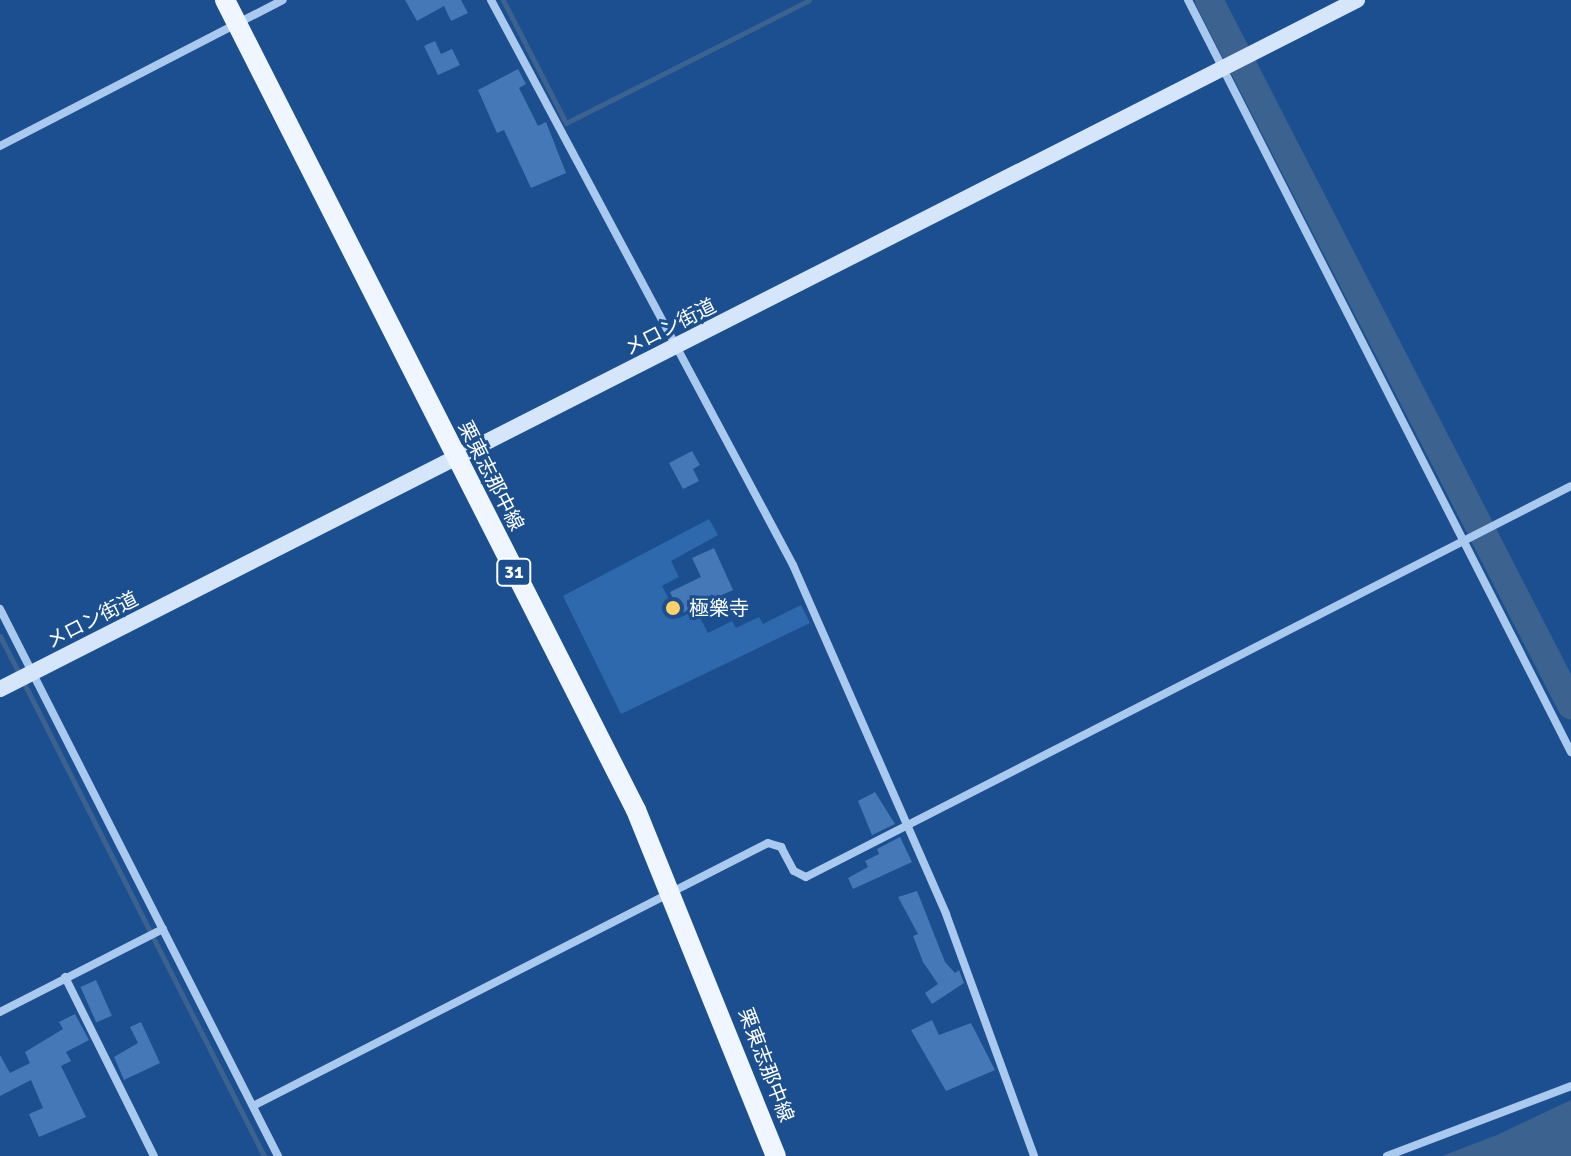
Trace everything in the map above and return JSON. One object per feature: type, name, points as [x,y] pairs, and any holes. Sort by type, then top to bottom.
[{"type":"main road","name":"栗東志那中線","points":[[225,0],[636,810],[672,892],[776,1156]]},
{"type":"street","points":[[0,146],[283,0]]},
{"type":"street","points":[[491,0],[793,565],[909,825],[1034,1156]]},
{"type":"street","points":[[1188,0],[1226,65],[1571,752]]},
{"type":"street","name":"メロン街道","points":[[18,680],[1357,0]]},
{"type":"street","points":[[253,1106],[768,843],[781,847],[794,871],[806,877],[1571,486]]},
{"type":"street","points":[[0,609],[18,680],[158,931],[278,1156]]},
{"type":"street","points":[[0,1012],[158,931]]},
{"type":"street","points":[[65,977],[154,1156]]},
{"type":"street","points":[[1387,1156],[1571,1086]]},
{"type":"shaded area","points":[[709,519],[718,535],[671,561],[679,577],[662,586],[679,618],[696,610],[708,633],[732,621],[736,628],[759,617],[763,624],[801,605],[810,623],[621,714],[563,596]]},
{"type":"shaded area","points":[[1571,1100],[1571,1156],[1442,1156],[1497,1135]]},
{"type":"building","points":[[405,0],[461,0],[468,13],[451,21],[444,6],[417,21]]},
{"type":"building","points":[[435,41],[441,54],[452,49],[460,65],[438,75],[424,46]]},
{"type":"building","points":[[518,69],[526,84],[519,88],[538,126],[546,122],[566,173],[531,188],[504,130],[497,133],[478,90]]},
{"type":"building","points":[[692,451],[700,465],[693,469],[699,481],[683,489],[669,463]]},
{"type":"building","points":[[714,548],[733,590],[680,614],[670,592],[701,577],[692,558]]},
{"type":"building","points":[[875,792],[895,824],[872,835],[858,801]]},
{"type":"building","points":[[900,837],[912,862],[853,889],[848,878],[868,867],[865,861],[879,854],[877,849]]},
{"type":"building","points":[[917,891],[945,962],[955,973],[959,970],[964,983],[932,1004],[925,993],[938,984],[923,962],[913,936],[918,934],[898,897]]},
{"type":"building","points":[[96,980],[112,1016],[96,1023],[80,987]]},
{"type":"building","points":[[75,1014],[89,1040],[66,1052],[71,1061],[61,1066],[86,1117],[39,1137],[29,1114],[43,1108],[31,1080],[0,1096],[0,1055],[10,1073],[30,1063],[25,1052],[63,1029],[59,1022]]},
{"type":"building","points":[[932,1020],[939,1035],[971,1023],[995,1070],[946,1091],[911,1030]]},
{"type":"building","points":[[141,1022],[160,1063],[124,1080],[114,1057],[138,1043],[130,1027]]},
{"type":"waterway","points":[[503,0],[566,123],[809,0]]},
{"type":"waterway","points":[[1209,0],[1571,705]]},
{"type":"waterway","points":[[0,636],[264,1156]]},
{"type":"place","name":"極樂寺","points":[[673,608]]}]
